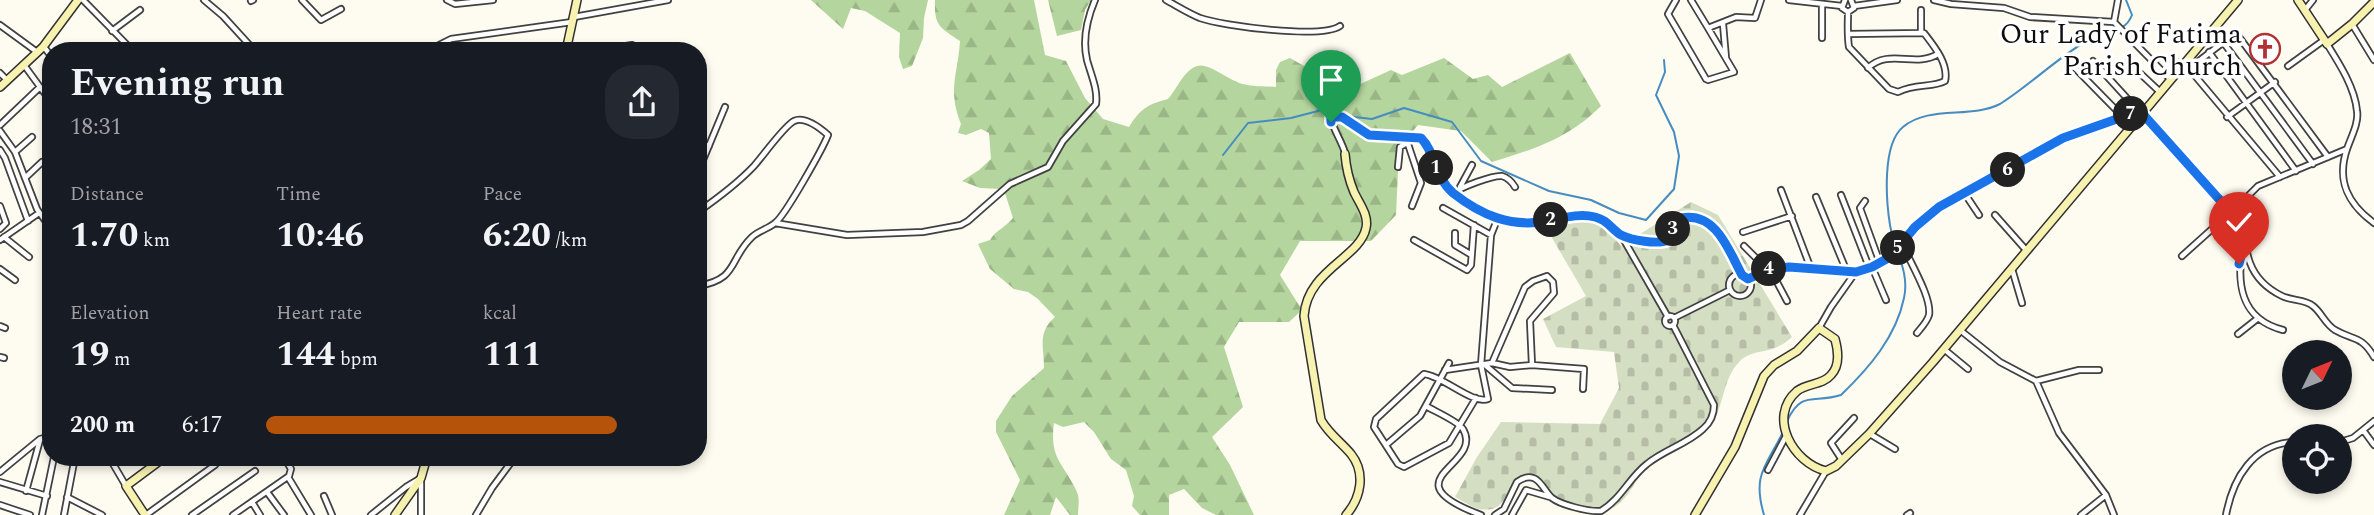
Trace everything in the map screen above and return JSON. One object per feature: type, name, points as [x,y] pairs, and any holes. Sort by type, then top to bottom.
[{"type":"main road","points":[[47,42],[80,0]]},
{"type":"main road","points":[[568,42],[577,0]]},
{"type":"main road","points":[[1695,515],[1735,447],[1764,376],[1774,365],[1797,351],[1819,328],[1835,339],[1838,354],[1835,370],[1829,378],[1803,387],[1794,394],[1783,411],[1785,431],[1807,461],[1826,471],[1832,470],[1843,460],[1944,349],[2138,113],[2184,65],[2238,0]]},
{"type":"main road","points":[[2298,0],[2326,42],[2352,24],[2374,2]]},
{"type":"main road","points":[[0,87],[41,50]]},
{"type":"main road","points":[[1345,154],[1351,184],[1366,217],[1366,229],[1356,244],[1314,287],[1304,316],[1321,420],[1330,434],[1352,455],[1360,475],[1359,496],[1346,515]]},
{"type":"main road","points":[[145,515],[126,486],[153,466]]},
{"type":"main road","points":[[395,515],[421,478],[424,466]]},
{"type":"street","points":[[80,0],[124,42]]},
{"type":"street","points":[[204,0],[247,42]]},
{"type":"street","points":[[303,0],[321,20],[341,9]]},
{"type":"street","points":[[447,0],[455,4],[493,0]]},
{"type":"street","points":[[445,42],[668,0]]},
{"type":"street","points":[[775,223],[836,235],[938,230],[968,221],[1010,184],[1048,167],[1063,141],[1096,104],[1095,85],[1085,49],[1085,29],[1095,0]]},
{"type":"street","points":[[1166,0],[1200,18],[1221,22],[1300,32],[1325,31],[1340,26]]},
{"type":"street","points":[[1676,0],[1668,14],[1706,79],[1734,72],[1691,0]]},
{"type":"street","points":[[1709,28],[1736,16],[1755,18],[1761,0]]},
{"type":"street","points":[[1789,0],[1842,6],[1848,12],[1848,34],[1849,47],[1889,89],[1898,92],[1913,85],[1939,84],[1945,81],[1944,65],[1926,36],[1921,33],[1848,34]]},
{"type":"street","points":[[1842,6],[1845,0]]},
{"type":"street","points":[[1848,12],[1853,9],[1853,3],[1897,0]]},
{"type":"street","points":[[1934,0],[2004,8],[2030,17],[2115,24],[2170,79]]},
{"type":"street","points":[[2115,24],[2118,0]]},
{"type":"street","points":[[2305,10],[2314,0]]},
{"type":"street","points":[[1822,5],[1822,38]]},
{"type":"street","points":[[112,31],[140,10]]},
{"type":"street","points":[[1921,10],[1921,33]]},
{"type":"street","points":[[1723,24],[1726,60]]},
{"type":"street","points":[[2352,24],[2374,60]]},
{"type":"street","points":[[0,25],[41,50]]},
{"type":"street","points":[[2280,177],[2191,71],[2191,67],[2209,52],[2236,34],[2275,82],[2328,157]]},
{"type":"street","points":[[2222,42],[2313,164]]},
{"type":"street","points":[[2288,66],[2326,42],[2342,68],[2357,110],[2356,124],[2342,168],[2344,188],[2358,210],[2374,223]]},
{"type":"street","points":[[2209,52],[2296,171]]},
{"type":"street","points":[[1868,68],[1881,58],[1926,59],[1938,54]]},
{"type":"street","points":[[2093,61],[2231,212],[2235,215],[2243,212]]},
{"type":"street","points":[[2175,61],[2181,66],[2184,65]]},
{"type":"street","points":[[2129,62],[2159,92]]},
{"type":"street","points":[[23,65],[42,90]]},
{"type":"street","points":[[2072,65],[2123,117]]},
{"type":"street","points":[[0,73],[7,80]]},
{"type":"street","points":[[2227,117],[2275,82]]},
{"type":"street","points":[[0,125],[40,87]]},
{"type":"street","points":[[707,151],[725,107]]},
{"type":"street","points":[[1748,279],[1770,269],[1856,272],[1871,267],[1895,253],[1933,212],[2063,138],[2138,113]]},
{"type":"street","points":[[1345,154],[1331,117],[1342,117],[1369,135],[1418,137],[1426,143],[1441,179],[1454,193],[1497,220],[1528,224],[1584,215],[1604,220],[1621,235],[1668,317],[1674,322],[1713,400],[1713,412],[1703,429],[1643,467],[1620,496],[1600,513],[1526,490],[1512,515]]},
{"type":"street","points":[[707,205],[752,168],[785,128],[795,120],[802,119],[828,135],[807,174],[775,223],[750,238],[724,277],[707,284]]},
{"type":"street","points":[[0,131],[15,152],[42,216]]},
{"type":"street","points":[[15,152],[32,137]]},
{"type":"street","points":[[1398,167],[1400,147],[1418,137]]},
{"type":"street","points":[[1408,144],[1421,183],[1412,206]]},
{"type":"street","points":[[2347,149],[2253,190],[2243,212],[2245,240],[2252,269],[2259,281],[2279,295],[2314,306],[2330,327],[2365,342],[2374,357]]},
{"type":"street","points":[[0,150],[28,221]]},
{"type":"street","points":[[25,178],[42,162]]},
{"type":"street","points":[[1454,193],[1472,165]]},
{"type":"street","points":[[1459,188],[1499,176],[1511,180],[1515,187]]},
{"type":"street","points":[[1781,190],[1811,269]]},
{"type":"street","points":[[1965,194],[1979,215]]},
{"type":"street","points":[[1841,195],[1886,300]]},
{"type":"street","points":[[1816,197],[1847,272]]},
{"type":"street","points":[[1865,201],[1860,208],[1880,263]]},
{"type":"street","points":[[0,206],[6,223],[0,229]]},
{"type":"street","points":[[1443,208],[1491,235]]},
{"type":"street","points":[[2182,256],[2231,212]]},
{"type":"street","points":[[29,257],[2,239],[40,213]]},
{"type":"street","points":[[1995,215],[2026,250]]},
{"type":"street","points":[[1743,232],[1792,216]]},
{"type":"street","points":[[1621,235],[1647,242],[1663,242],[1668,240],[1681,218],[1698,218],[1707,222],[1720,234],[1742,275],[1748,279],[1750,287],[1745,294],[1737,295],[1730,290]]},
{"type":"street","points":[[1476,398],[1453,438],[1442,449],[1404,467],[1398,464],[1374,427],[1376,419],[1422,375],[1429,374],[1484,401],[1489,396],[1482,365],[1491,235],[1497,220]]},
{"type":"street","points":[[1414,240],[1467,270],[1471,267],[1474,225]]},
{"type":"street","points":[[1455,233],[1455,245],[1470,254]]},
{"type":"street","points":[[2245,240],[2239,264],[2242,292],[2257,319],[2268,326],[2283,330]]},
{"type":"street","points":[[1901,244],[1914,265],[1915,274],[1928,303],[1927,319],[1917,333]]},
{"type":"street","points":[[1744,246],[1759,261],[1763,271]]},
{"type":"street","points":[[2011,268],[2022,303]]},
{"type":"street","points":[[0,269],[15,280]]},
{"type":"street","points":[[1770,269],[1787,301]]},
{"type":"street","points":[[1819,328],[1856,272]]},
{"type":"street","points":[[1730,290],[1731,278],[1742,275]]},
{"type":"street","points":[[1492,363],[1525,287],[1547,276],[1552,279],[1555,292],[1530,321],[1532,365]]},
{"type":"street","points":[[1668,317],[1665,324],[1668,326],[1730,290]]},
{"type":"street","points":[[2238,334],[2257,319]]},
{"type":"street","points":[[1959,330],[2000,362],[2036,381],[2059,433],[2106,495],[2114,515]]},
{"type":"street","points":[[1944,349],[1968,369]]},
{"type":"street","points":[[1386,445],[1414,424],[1449,363]]},
{"type":"street","points":[[1445,370],[1492,363],[1510,367],[1532,365],[1584,369],[1583,389]]},
{"type":"street","points":[[1482,365],[1512,388],[1552,390]]},
{"type":"street","points":[[2036,381],[2079,370],[2099,370]]},
{"type":"street","points":[[1426,406],[1460,426],[1464,432],[1463,451],[1443,472],[1438,485],[1443,495],[1482,515]]},
{"type":"street","points":[[1843,460],[1831,443],[1854,418]]},
{"type":"street","points":[[2352,438],[2374,422]]},
{"type":"street","points":[[2363,430],[2374,445]]},
{"type":"street","points":[[1768,470],[1785,431]]},
{"type":"street","points":[[1869,434],[1895,449]]},
{"type":"street","points":[[0,472],[40,439]]},
{"type":"street","points":[[26,491],[40,439]]},
{"type":"street","points":[[2226,515],[2235,484],[2250,461],[2273,446],[2282,444]]},
{"type":"street","points":[[42,515],[52,466]]},
{"type":"street","points":[[64,515],[73,466]]},
{"type":"street","points":[[114,466],[126,486]]},
{"type":"street","points":[[145,515],[214,466]]},
{"type":"street","points":[[233,515],[288,477],[292,471],[289,466]]},
{"type":"street","points":[[476,515],[509,466]]},
{"type":"street","points":[[192,515],[255,471]]},
{"type":"street","points":[[1800,515],[1826,471]]},
{"type":"street","points":[[288,477],[311,515]]},
{"type":"street","points":[[371,515],[421,478]]},
{"type":"street","points":[[421,478],[421,515]]},
{"type":"street","points":[[1495,515],[1504,509],[1514,486],[1522,479],[1536,480],[1546,488],[1551,498]]},
{"type":"street","points":[[0,482],[47,496]]},
{"type":"street","points":[[267,492],[284,515]]},
{"type":"street","points":[[2081,515],[2106,495]]},
{"type":"street","points":[[324,496],[332,515]]},
{"type":"street","points":[[67,497],[102,515]]},
{"type":"street","points":[[252,502],[260,515]]},
{"type":"street","points":[[0,505],[30,515]]},
{"type":"green space","points":[[811,0],[928,0],[923,38],[912,66],[903,69],[899,57],[900,33],[865,11],[851,8],[843,29]]},
{"type":"green space","points":[[935,0],[1034,0],[1045,55],[1066,61],[1085,98],[1103,119],[1129,127],[1145,108],[1168,99],[1192,68],[1207,67],[1243,84],[1276,87],[1276,70],[1280,62],[1290,58],[1332,82],[1334,96],[1391,70],[1402,75],[1444,58],[1473,79],[1488,75],[1502,87],[1570,53],[1601,106],[1577,126],[1551,141],[1492,162],[1461,131],[1418,125],[1399,148],[1396,215],[1371,241],[1300,241],[1280,275],[1302,310],[1289,322],[1239,322],[1224,347],[1243,407],[1212,437],[1230,465],[1254,515],[1216,515],[1202,508],[1184,489],[1169,495],[1169,515],[1140,515],[1132,506],[1134,496],[1126,470],[1111,459],[1094,432],[1084,422],[1063,427],[1054,423],[1053,435],[1059,461],[1078,495],[1078,515],[1070,515],[1056,497],[1050,515],[1004,515],[1020,480],[996,432],[996,421],[1012,396],[1044,368],[1044,334],[1055,317],[1038,299],[1028,292],[1014,289],[990,269],[978,244],[990,240],[1013,218],[1002,189],[980,188],[962,181],[991,159],[989,133],[981,129],[966,135],[958,133],[961,124],[955,101],[954,82],[960,41],[939,25]]},
{"type":"green space","points":[[1048,0],[1091,0],[1085,10],[1081,30],[1057,36]]},
{"type":"green space","points":[[1691,202],[1718,215],[1792,337],[1774,348],[1744,357],[1729,377],[1718,412],[1703,435],[1653,460],[1615,507],[1598,511],[1572,505],[1554,495],[1540,478],[1531,475],[1523,476],[1504,501],[1490,509],[1476,508],[1455,497],[1477,457],[1501,422],[1600,424],[1619,388],[1614,352],[1556,347],[1543,319],[1586,296],[1548,231],[1570,224],[1589,222],[1605,229],[1621,246]]},
{"type":"waterway","points":[[1787,421],[1804,401],[1841,395],[1862,374],[1895,326],[1905,288],[1887,202],[1887,173],[1896,135],[1913,120],[1925,116],[1976,111],[2000,104],[2083,43],[2125,25],[2132,15],[2126,0]]},
{"type":"waterway","points":[[1345,116],[1372,119],[1404,108],[1452,122],[1481,161],[1549,191],[1591,200],[1619,213],[1646,220],[1674,189],[1679,156],[1674,132],[1656,95],[1665,72],[1664,60]]},
{"type":"waterway","points":[[1223,155],[1248,123],[1291,118],[1322,110],[1339,115]]},
{"type":"waterway","points":[[1764,515],[1760,480],[1783,432]]},
{"type":"place","name":"Our Lady of Fatima Parish Church","points":[[2265,49]]},
{"type":"route","points":[[1331,122],[1331,117],[1342,117],[1369,135],[1423,139],[1447,187],[1497,220],[1528,224],[1584,215],[1604,220],[1621,235],[1657,243],[1668,240],[1681,218],[1698,218],[1714,227],[1720,234],[1742,275],[1748,279],[1763,271],[1789,267],[1856,272],[1872,267],[1895,253],[1915,227],[1939,207],[2063,138],[2131,114],[2142,113],[2231,212],[2235,215],[2243,212],[2245,240],[2239,264]]}]
